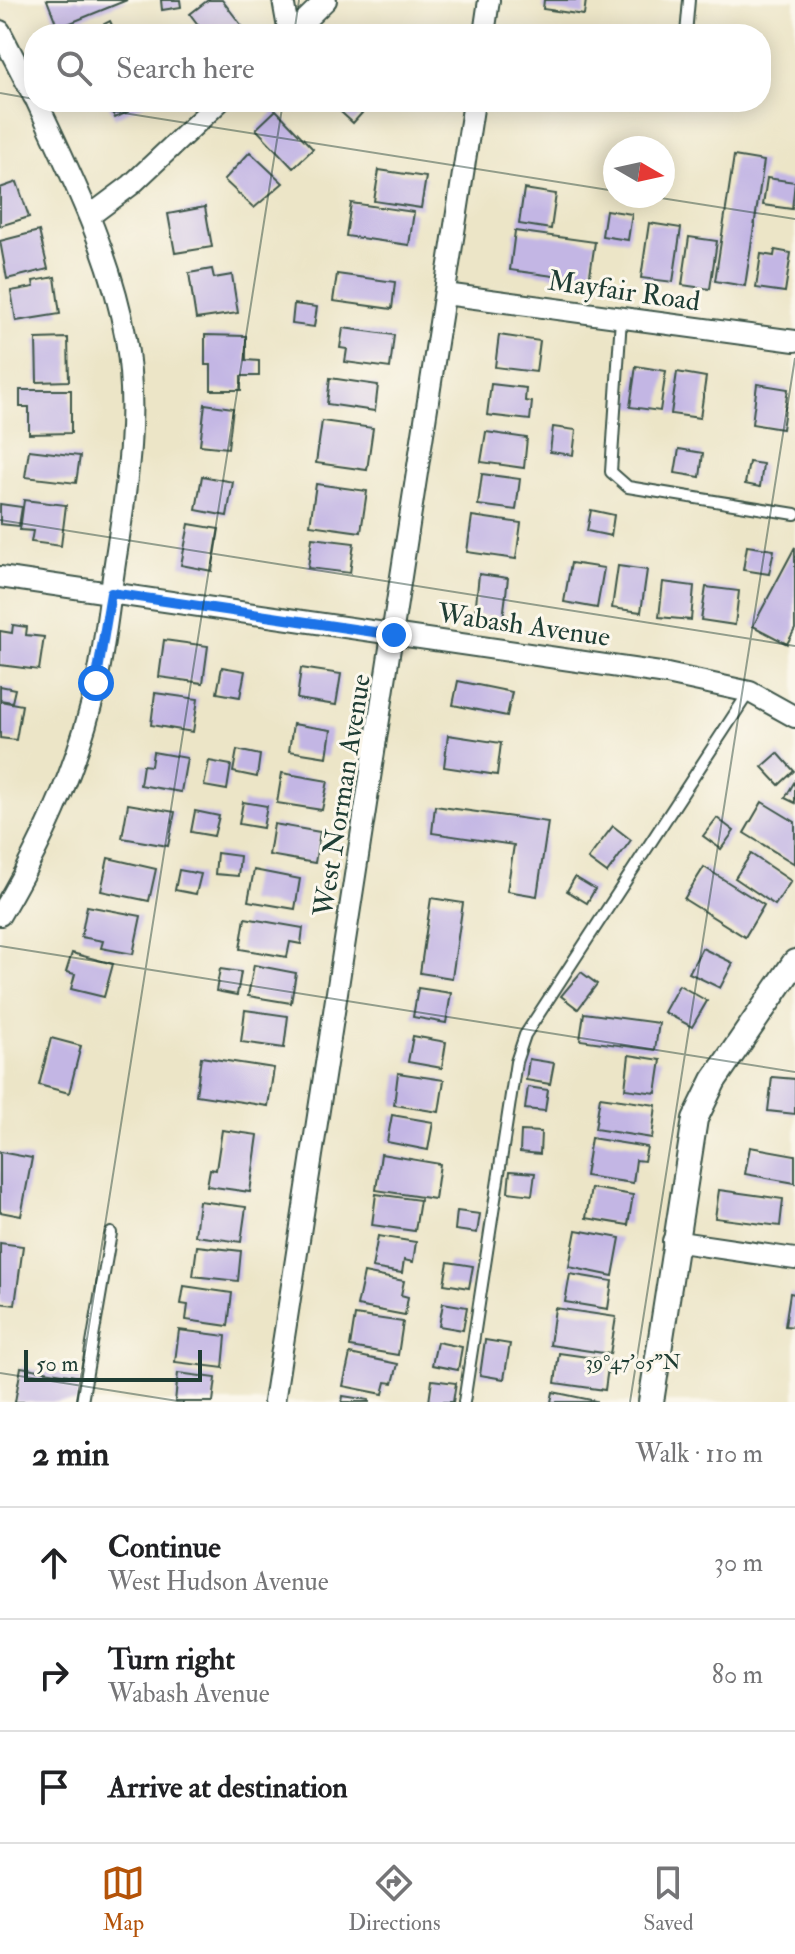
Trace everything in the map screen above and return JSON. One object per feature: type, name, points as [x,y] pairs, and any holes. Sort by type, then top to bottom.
[{"type":"street","points":[[283,0],[288,24]]},
{"type":"street","points":[[301,24],[326,0]]},
{"type":"street","points":[[485,24],[489,0]]},
{"type":"street","points":[[0,31],[24,78]]},
{"type":"street","points":[[0,915],[29,866],[74,758],[96,683],[129,469],[132,398],[123,326],[91,215],[41,112]]},
{"type":"street","points":[[91,215],[131,185],[208,112]]},
{"type":"street","name":"West Norman Avenue","points":[[274,1402],[472,112]]},
{"type":"street","name":"Mayfair Road","points":[[445,294],[795,341]]},
{"type":"street","name":"Wabash Avenue","points":[[0,577],[667,674],[750,692],[795,717]]},
{"type":"street","points":[[651,1402],[689,1140],[703,1100],[795,962]]},
{"type":"street","points":[[673,1241],[795,1259]]},
{"type":"lane","points":[[687,24],[689,0]]},
{"type":"lane","points":[[621,318],[611,472],[628,487],[795,514]]},
{"type":"lane","points":[[464,1402],[516,1062],[525,1035],[750,692]]},
{"type":"lane","points":[[82,1402],[111,1233]]},
{"type":"building","points":[[47,0],[127,0],[68,24],[56,24]]},
{"type":"building","points":[[161,0],[180,0],[181,7],[162,10]]},
{"type":"building","points":[[208,0],[222,0],[240,24],[198,24],[190,14]]},
{"type":"building","points":[[544,0],[586,0],[584,15],[543,9]]},
{"type":"building","points":[[112,112],[128,112],[115,118]]},
{"type":"building","points":[[274,112],[278,112],[313,149],[293,168],[256,129]]},
{"type":"building","points":[[341,112],[363,112],[353,123]]},
{"type":"building","points":[[250,152],[283,183],[254,208],[224,180]]},
{"type":"building","points":[[734,156],[764,161],[745,286],[715,281]]},
{"type":"building","points":[[379,170],[426,177],[421,208],[374,201]]},
{"type":"building","points":[[767,178],[795,182],[792,209],[763,205]]},
{"type":"building","points":[[17,182],[29,217],[0,226],[0,188]]},
{"type":"building","points":[[524,189],[556,194],[551,229],[519,224]]},
{"type":"building","points":[[351,203],[414,212],[409,245],[346,236]]},
{"type":"building","points":[[205,207],[212,247],[175,253],[168,214]]},
{"type":"building","points":[[606,210],[632,214],[628,240],[602,236]]},
{"type":"building","points":[[649,223],[681,228],[673,282],[641,278]]},
{"type":"building","points":[[39,231],[48,269],[7,279],[0,241]]},
{"type":"building","points":[[515,231],[595,242],[589,281],[510,270]]},
{"type":"building","points":[[689,237],[717,241],[710,289],[682,285]]},
{"type":"building","points":[[775,250],[791,253],[785,292],[756,288],[761,254],[774,256]]},
{"type":"building","points":[[212,269],[214,278],[232,275],[238,313],[196,319],[189,273]]},
{"type":"building","points":[[337,274],[395,282],[392,309],[333,301]]},
{"type":"building","points":[[55,277],[60,314],[16,321],[11,291],[34,287],[33,281]]},
{"type":"building","points":[[294,304],[317,307],[314,327],[292,324]]},
{"type":"building","points":[[343,328],[394,335],[390,368],[345,362],[347,349],[340,348]]},
{"type":"building","points":[[205,335],[246,336],[246,360],[259,361],[259,376],[241,376],[241,390],[211,390],[211,365],[205,365]]},
{"type":"building","points":[[499,335],[540,341],[536,372],[495,367]]},
{"type":"building","points":[[68,338],[69,381],[37,382],[36,339]]},
{"type":"building","points":[[636,366],[666,371],[660,411],[630,407]]},
{"type":"building","points":[[677,372],[706,377],[700,418],[671,414]]},
{"type":"building","points":[[330,378],[378,385],[375,411],[327,404]]},
{"type":"building","points":[[491,384],[526,388],[525,401],[532,402],[530,420],[487,415]]},
{"type":"building","points":[[757,384],[788,389],[782,429],[752,424]]},
{"type":"building","points":[[20,390],[71,390],[71,433],[29,434],[29,407],[20,407]]},
{"type":"building","points":[[205,404],[233,408],[228,448],[200,445]]},
{"type":"building","points":[[322,421],[373,428],[367,470],[316,463]]},
{"type":"building","points":[[553,427],[576,430],[573,455],[550,452]]},
{"type":"building","points":[[486,432],[527,438],[524,468],[481,462]]},
{"type":"building","points":[[679,449],[703,453],[700,477],[675,473]]},
{"type":"building","points":[[29,450],[80,456],[76,483],[25,477]]},
{"type":"building","points":[[749,462],[763,464],[760,487],[745,484]]},
{"type":"building","points":[[482,474],[520,479],[516,510],[478,505]]},
{"type":"building","points":[[202,476],[233,482],[227,516],[196,510]]},
{"type":"building","points":[[316,484],[367,491],[361,532],[310,525]]},
{"type":"building","points":[[24,500],[66,505],[61,546],[31,542],[33,531],[20,530]]},
{"type":"building","points":[[0,504],[22,507],[19,526],[0,524]]},
{"type":"building","points":[[591,510],[614,515],[611,536],[587,531]]},
{"type":"building","points":[[472,516],[521,523],[516,559],[467,552]]},
{"type":"building","points":[[189,524],[219,529],[212,571],[181,565]]},
{"type":"building","points":[[312,538],[354,543],[350,573],[308,568]]},
{"type":"building","points":[[747,546],[774,550],[769,574],[743,570]]},
{"type":"building","points":[[795,547],[795,629],[787,644],[753,626]]},
{"type":"building","points":[[571,563],[604,568],[597,608],[564,602]]},
{"type":"building","points":[[618,566],[647,570],[641,612],[612,608]]},
{"type":"building","points":[[479,574],[508,578],[503,618],[475,614]]},
{"type":"building","points":[[663,582],[694,586],[691,620],[659,617]]},
{"type":"building","points":[[706,587],[739,591],[735,625],[701,620]]},
{"type":"building","points":[[13,625],[27,627],[26,635],[44,637],[39,670],[0,665],[0,631],[12,633]]},
{"type":"building","points":[[164,640],[208,646],[203,683],[159,677]]},
{"type":"building","points":[[222,667],[245,671],[240,697],[217,693]]},
{"type":"building","points":[[301,668],[341,674],[336,705],[297,699]]},
{"type":"building","points":[[458,681],[512,692],[507,716],[453,705]]},
{"type":"building","points":[[0,686],[15,689],[12,702],[0,700]]},
{"type":"building","points":[[155,693],[198,699],[193,732],[151,725]]},
{"type":"building","points":[[0,701],[22,705],[16,740],[0,738]]},
{"type":"building","points":[[293,724],[331,730],[327,757],[289,751]]},
{"type":"building","points":[[448,735],[501,743],[497,775],[444,767]]},
{"type":"building","points":[[237,750],[260,755],[257,777],[233,772]]},
{"type":"building","points":[[153,752],[187,758],[181,792],[140,785],[143,765],[151,766]]},
{"type":"building","points":[[778,753],[794,771],[779,785],[762,767]]},
{"type":"building","points":[[209,761],[231,765],[227,790],[204,786]]},
{"type":"building","points":[[282,773],[328,781],[322,810],[277,803]]},
{"type":"building","points":[[795,781],[795,803],[785,798]]},
{"type":"building","points":[[243,802],[267,806],[263,828],[239,824]]},
{"type":"building","points":[[762,802],[795,822],[795,864],[744,833]]},
{"type":"building","points":[[128,804],[175,812],[168,846],[122,838]]},
{"type":"building","points":[[435,806],[548,822],[537,896],[507,891],[514,845],[432,833]]},
{"type":"building","points":[[195,811],[219,816],[214,836],[191,832]]},
{"type":"building","points":[[717,818],[734,831],[721,849],[703,836]]},
{"type":"building","points":[[274,824],[320,832],[315,863],[269,855]]},
{"type":"building","points":[[613,826],[631,840],[607,873],[588,859]]},
{"type":"building","points":[[217,853],[240,856],[238,876],[215,874]]},
{"type":"building","points":[[751,854],[791,881],[775,905],[735,878]]},
{"type":"building","points":[[108,858],[156,869],[149,901],[101,891]]},
{"type":"building","points":[[704,867],[764,905],[745,937],[684,899]]},
{"type":"building","points":[[179,870],[201,874],[196,894],[175,890]]},
{"type":"building","points":[[254,870],[300,879],[295,909],[248,901]]},
{"type":"building","points":[[575,877],[595,889],[587,903],[567,891]]},
{"type":"building","points":[[431,898],[463,903],[452,978],[420,973]]},
{"type":"building","points":[[87,906],[141,916],[133,954],[101,948],[103,941],[81,937]]},
{"type":"building","points":[[245,918],[303,928],[301,944],[290,942],[287,957],[240,949]]},
{"type":"building","points":[[702,948],[733,963],[720,988],[689,973]]},
{"type":"building","points":[[72,953],[113,964],[104,997],[71,989],[75,974],[66,972]]},
{"type":"building","points":[[254,965],[296,973],[291,1003],[248,996]]},
{"type":"building","points":[[220,969],[241,972],[237,995],[216,991]]},
{"type":"building","points":[[581,972],[597,984],[578,1009],[561,996]]},
{"type":"building","points":[[679,985],[707,1001],[692,1027],[664,1012]]},
{"type":"building","points":[[418,988],[451,993],[446,1023],[413,1017]]},
{"type":"building","points":[[245,1010],[288,1016],[284,1048],[241,1042]]},
{"type":"building","points":[[584,1013],[659,1023],[655,1050],[580,1040]]},
{"type":"building","points":[[413,1036],[446,1042],[442,1068],[408,1062]]},
{"type":"building","points":[[51,1038],[81,1046],[69,1093],[39,1085]]},
{"type":"building","points":[[629,1055],[661,1060],[656,1093],[625,1089]]},
{"type":"building","points":[[201,1057],[274,1068],[268,1106],[196,1095]]},
{"type":"building","points":[[529,1059],[554,1063],[550,1084],[526,1080]]},
{"type":"building","points":[[398,1073],[444,1080],[439,1112],[394,1105]]},
{"type":"building","points":[[772,1077],[795,1079],[795,1114],[768,1111]]},
{"type":"building","points":[[528,1087],[548,1090],[545,1111],[525,1109]]},
{"type":"building","points":[[600,1097],[656,1105],[652,1138],[595,1129]]},
{"type":"building","points":[[392,1115],[433,1122],[428,1150],[387,1142]]},
{"type":"building","points":[[222,1130],[258,1135],[250,1192],[207,1186],[210,1169],[216,1170]]},
{"type":"building","points":[[521,1131],[541,1132],[540,1154],[520,1152]]},
{"type":"building","points":[[591,1138],[647,1147],[644,1161],[636,1160],[633,1183],[585,1176]]},
{"type":"building","points":[[750,1147],[795,1155],[795,1183],[745,1174]]},
{"type":"building","points":[[0,1152],[32,1158],[21,1216],[0,1212]]},
{"type":"building","points":[[381,1154],[440,1164],[435,1199],[376,1190]]},
{"type":"building","points":[[510,1171],[535,1173],[532,1195],[508,1192]]},
{"type":"building","points":[[591,1188],[633,1195],[628,1225],[586,1218]]},
{"type":"building","points":[[719,1190],[783,1199],[780,1226],[715,1218]]},
{"type":"building","points":[[376,1194],[420,1200],[415,1231],[372,1225]]},
{"type":"building","points":[[199,1201],[246,1207],[241,1242],[195,1236]]},
{"type":"building","points":[[457,1211],[480,1214],[477,1233],[455,1230]]},
{"type":"building","points":[[576,1230],[620,1238],[613,1276],[569,1267]]},
{"type":"building","points":[[378,1236],[416,1242],[413,1262],[404,1260],[402,1273],[372,1268]]},
{"type":"building","points":[[0,1243],[23,1246],[15,1305],[0,1303]]},
{"type":"building","points":[[197,1246],[241,1251],[238,1281],[193,1276]]},
{"type":"building","points":[[448,1262],[473,1266],[469,1288],[444,1284]]},
{"type":"building","points":[[364,1273],[404,1281],[401,1295],[408,1297],[405,1315],[357,1306]]},
{"type":"building","points":[[570,1274],[612,1281],[608,1309],[565,1302]]},
{"type":"building","points":[[184,1286],[232,1293],[228,1326],[186,1320],[188,1305],[181,1304]]},
{"type":"building","points":[[790,1293],[795,1294],[795,1327],[785,1326]]},
{"type":"building","points":[[443,1303],[467,1307],[463,1330],[439,1326]]},
{"type":"building","points":[[555,1308],[616,1317],[610,1354],[550,1345]]},
{"type":"building","points":[[355,1315],[403,1322],[398,1355],[350,1347]]},
{"type":"building","points":[[179,1330],[226,1336],[223,1368],[175,1362]]},
{"type":"building","points":[[485,1340],[510,1344],[504,1379],[480,1375]]},
{"type":"building","points":[[437,1342],[462,1347],[458,1370],[432,1365]]},
{"type":"building","points":[[559,1353],[609,1360],[605,1390],[555,1383]]},
{"type":"building","points":[[350,1354],[398,1364],[393,1383],[386,1382],[383,1394],[343,1386]]},
{"type":"building","points":[[21,1367],[81,1377],[77,1402],[15,1402]]},
{"type":"building","points":[[178,1373],[216,1378],[213,1402],[175,1402]]},
{"type":"building","points":[[432,1380],[456,1383],[453,1402],[429,1402]]},
{"type":"building","points":[[553,1392],[596,1401],[596,1402],[551,1402]]},
{"type":"building","points":[[343,1396],[369,1400],[369,1402],[342,1402]]},
{"type":"route","points":[[96,683],[111,593],[394,635]]}]
